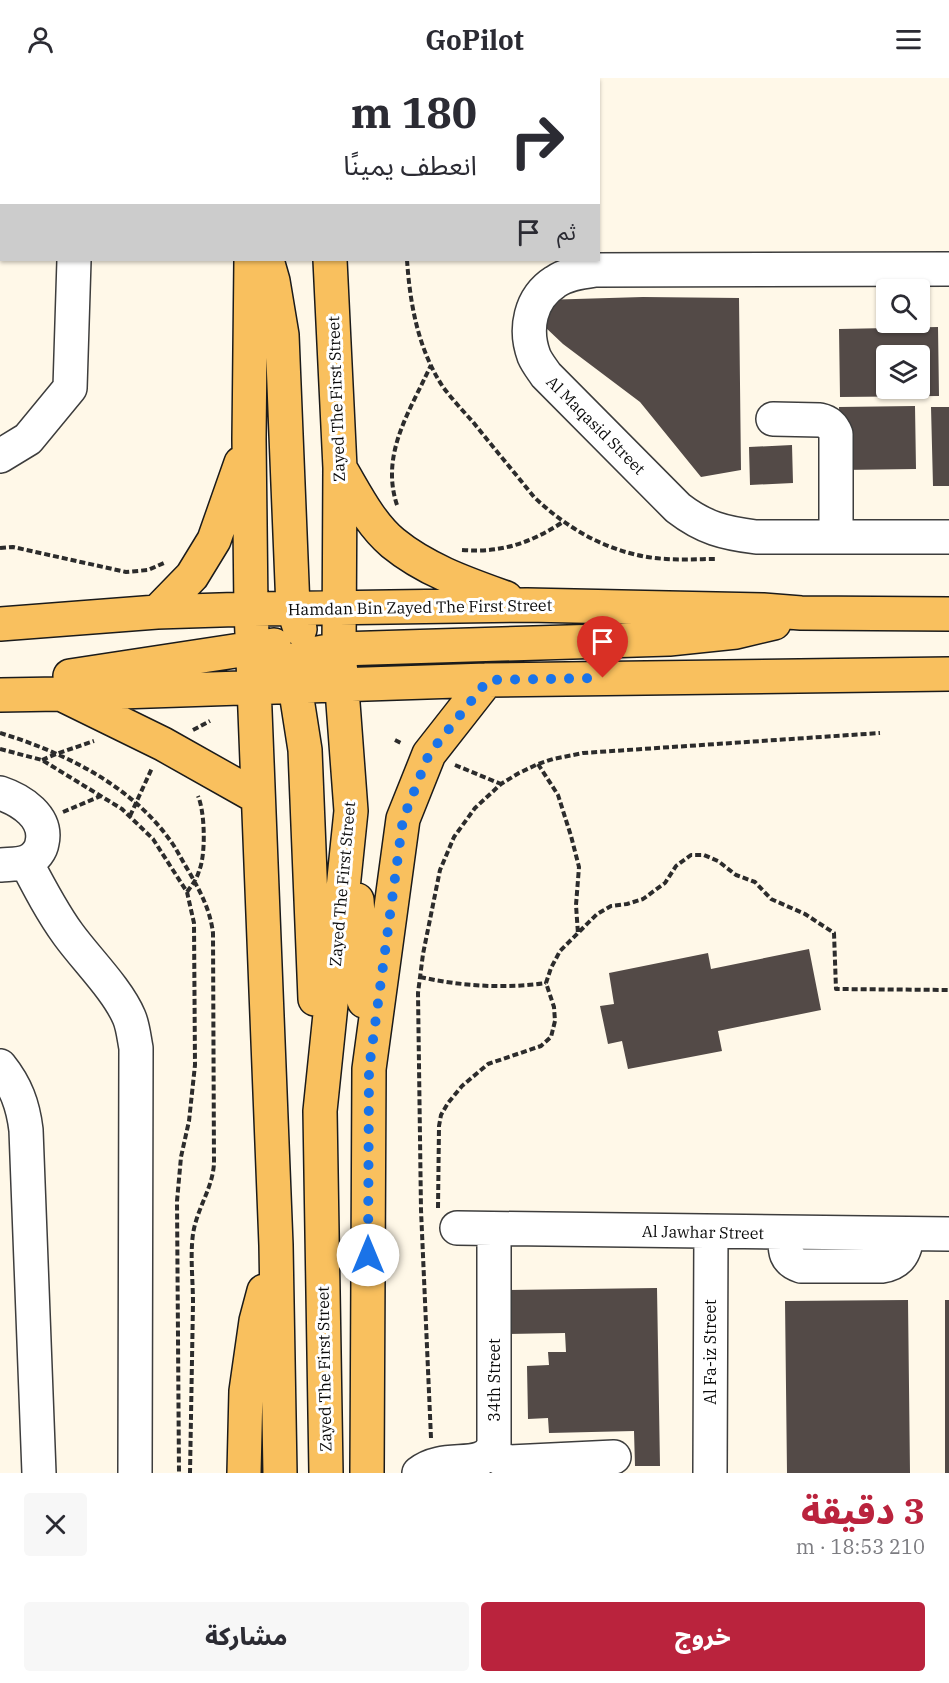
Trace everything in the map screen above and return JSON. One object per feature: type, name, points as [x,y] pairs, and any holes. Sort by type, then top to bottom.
[{"type":"main road","name":"Zayed The First Street","points":[[251,261],[249,439],[251,609],[295,655],[342,685],[351,811],[320,1111],[326,1473]]},
{"type":"main road","points":[[267,261],[282,335],[295,655],[304,750],[320,1111]]},
{"type":"main road","name":"Zayed The First Street","points":[[280,1473],[276,1245],[254,688],[295,655],[339,608],[340,468],[330,261]]},
{"type":"main road","points":[[157,612],[192,576],[214,540],[249,439]]},
{"type":"main road","points":[[340,468],[376,525],[392,542],[419,561],[465,584],[527,605]]},
{"type":"main road","name":"Hamdan Bin Zayed The First Street","points":[[0,624],[157,612],[527,605],[801,613],[949,614]]},
{"type":"main road","points":[[0,687],[295,655],[702,637],[768,625],[801,613]]},
{"type":"main road","points":[[295,655],[342,685],[488,680],[949,674]]},
{"type":"main road","points":[[369,1069],[403,819],[429,754],[488,680]]},
{"type":"main road","points":[[0,695],[254,688]]},
{"type":"main road","points":[[60,694],[164,744],[257,797]]},
{"type":"main road","points":[[351,811],[369,1069],[371,1470]]},
{"type":"main road","points":[[244,1473],[246,1391],[256,1321],[276,1245]]},
{"type":"street","points":[[0,456],[28,439],[70,388],[74,261]]},
{"type":"street","name":"Al Maqasid Street","points":[[949,269],[594,270],[575,273],[555,281],[540,296],[530,316],[529,337],[535,357],[546,375],[678,508],[711,528],[756,537],[949,537]]},
{"type":"street","points":[[772,419],[820,420],[834,429],[836,434],[836,537]]},
{"type":"street","points":[[0,793],[23,804],[37,817],[43,836],[42,846],[35,857],[13,863],[45,899],[67,933],[123,1005],[134,1034],[136,1048],[135,1473]]},
{"type":"street","points":[[0,1066],[18,1093],[26,1130],[39,1473]]},
{"type":"street","name":"Al Jawhar Street","points":[[457,1228],[949,1234]]},
{"type":"street","name":"34th Street","points":[[491,1453],[494,1445],[494,1229]]},
{"type":"street","name":"Al Fa-iz Street","points":[[710,1473],[711,1232]]},
{"type":"street","points":[[426,1469],[439,1463],[478,1463],[491,1453],[510,1462],[614,1457]]},
{"type":"path","points":[[399,509],[392,481],[395,446],[431,365]]},
{"type":"path","points":[[454,549],[478,551],[523,544],[563,522]]},
{"type":"path","points":[[0,548],[13,547],[126,572],[148,570],[168,561]]},
{"type":"path","points":[[0,733],[77,762],[136,803],[174,845],[208,907],[213,933],[214,1164],[213,1179],[196,1219],[192,1253],[190,1473]]},
{"type":"path","points":[[426,1469],[418,993],[423,954],[440,870],[454,837],[475,808],[501,784],[519,772],[553,759],[584,753],[880,733]]},
{"type":"path","points":[[42,760],[88,742],[100,742]]},
{"type":"path","points":[[143,763],[160,771]]},
{"type":"path","points":[[538,764],[558,795],[579,867],[576,905],[578,935]]},
{"type":"path","points":[[187,892],[195,882],[202,860],[203,810],[194,789]]},
{"type":"path","points":[[39,822],[101,796]]},
{"type":"path","points":[[457,1228],[438,1229],[439,1126],[441,1115],[448,1103],[462,1086],[488,1064],[541,1046],[551,1037],[555,1021],[554,1007],[546,984],[550,968],[560,951],[597,914],[611,906],[643,899],[665,883],[676,866],[691,855],[704,855],[718,861],[736,875],[755,882],[771,899],[805,914],[834,933],[836,989],[949,990]]},
{"type":"path","points":[[420,977],[442,982],[484,986],[520,987],[546,984]]},
{"type":"building","points":[[643,297],[739,298],[741,470],[701,477],[640,402],[563,344],[544,326],[542,300]]},
{"type":"building","points":[[930,327],[938,327],[939,396],[930,396],[930,345],[876,345],[876,397],[840,397],[839,329],[876,328],[876,333],[930,333]]},
{"type":"building","points":[[915,406],[916,469],[841,470],[839,407]]},
{"type":"building","points":[[931,407],[949,407],[949,486],[933,486]]},
{"type":"building","points":[[792,445],[793,483],[750,485],[749,447]]},
{"type":"building","points":[[809,949],[821,1010],[718,1031],[722,1051],[628,1069],[622,1041],[608,1044],[600,1006],[614,1004],[609,973],[708,953],[711,969]]},
{"type":"building","points":[[657,1288],[660,1466],[635,1466],[634,1431],[549,1433],[548,1418],[528,1419],[527,1366],[549,1365],[548,1352],[566,1352],[565,1333],[508,1334],[508,1290]]},
{"type":"building","points":[[908,1300],[910,1473],[787,1473],[785,1301]]},
{"type":"building","points":[[945,1300],[949,1300],[949,1473],[945,1473]]},
{"type":"route","points":[[368,1255],[369,1069],[403,819],[429,754],[488,680],[603,678]]}]
